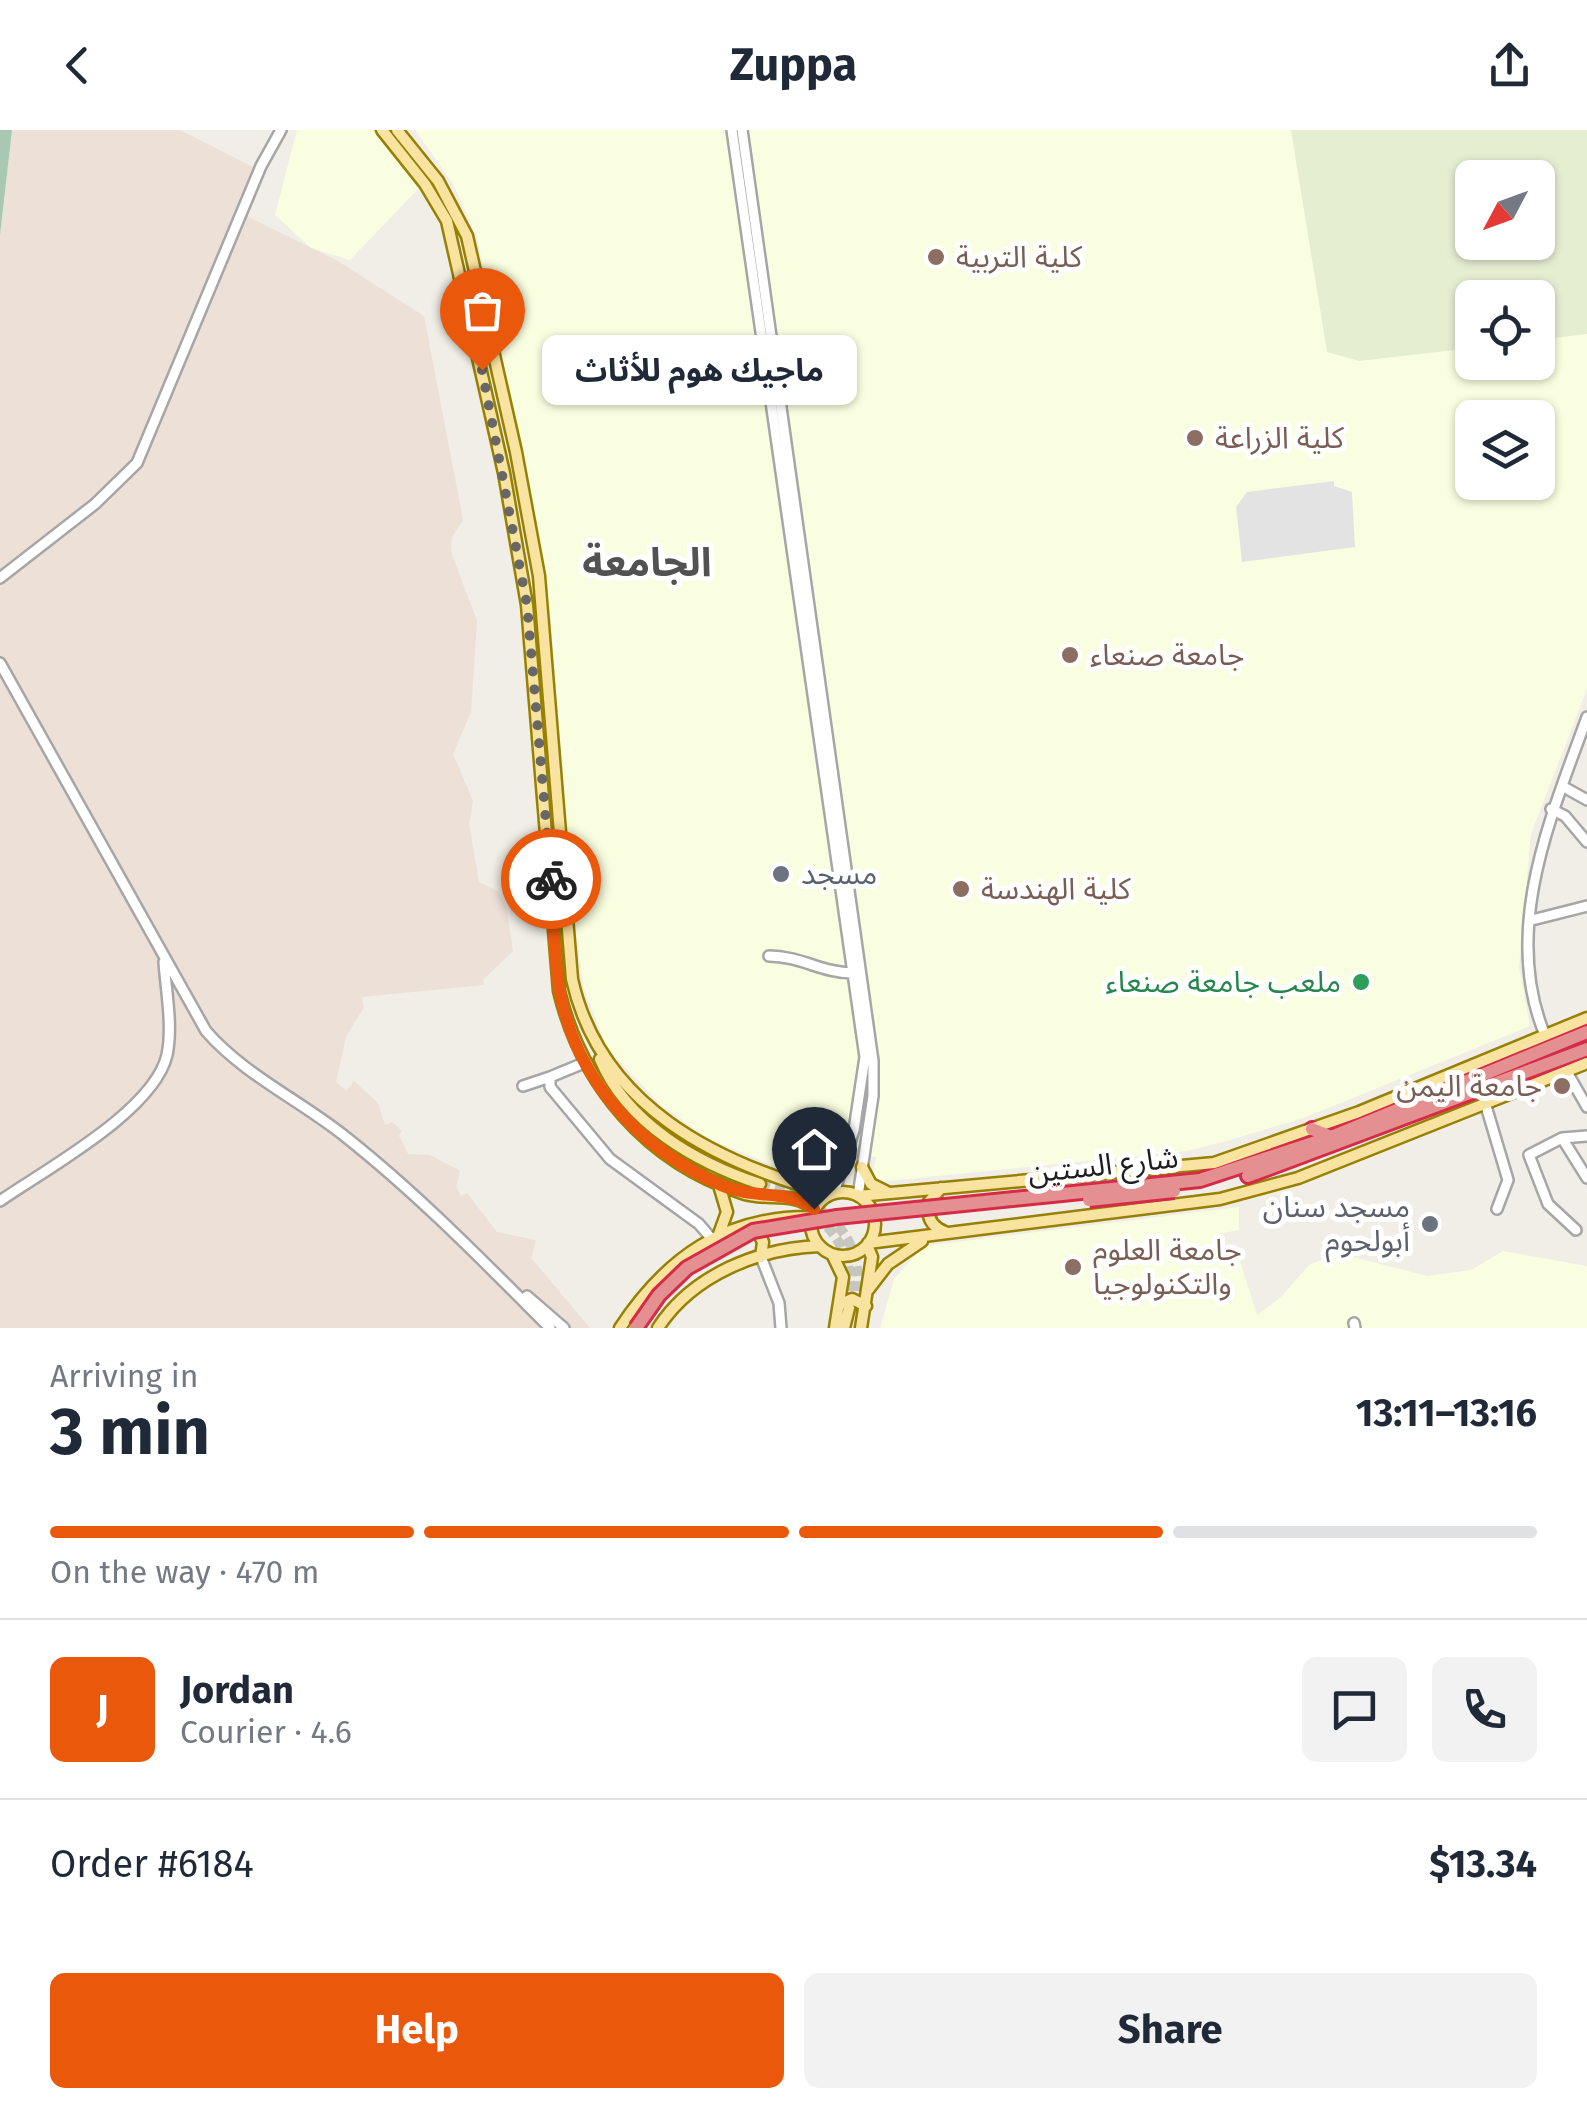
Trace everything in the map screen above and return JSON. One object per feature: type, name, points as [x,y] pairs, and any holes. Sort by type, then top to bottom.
[{"type":"highway","name":"شارع الستين","points":[[636,1328],[659,1295],[687,1268],[753,1231],[837,1217],[1200,1184],[1332,1137],[1555,1035],[1587,1032]]},
{"type":"highway","name":"شارع الستين","points":[[644,1328],[690,1275],[742,1244],[771,1234],[1200,1184],[1273,1170],[1563,1066],[1587,1049]]},
{"type":"highway","points":[[1312,1128],[1332,1137]]},
{"type":"main road","points":[[382,130],[425,184],[447,221],[467,302],[525,589],[560,991],[584,1063],[605,1096],[637,1131],[718,1184],[760,1187],[815,1176],[845,1161]]},
{"type":"main road","points":[[397,130],[450,204],[466,236],[484,298],[539,576],[572,979],[595,1042],[629,1088],[665,1122],[760,1187]]},
{"type":"main road","points":[[467,302],[484,298]]},
{"type":"main road","name":"شارع الستين","points":[[858,1196],[1182,1170],[1312,1128],[1555,1035],[1587,1018]]},
{"type":"main road","points":[[584,1063],[632,1117],[668,1147],[720,1178],[789,1196],[813,1213]]},
{"type":"main road","name":"شارع الستين","points":[[868,1244],[1220,1199],[1298,1178],[1486,1106],[1563,1066],[1587,1064]]},
{"type":"main road","points":[[862,1167],[871,1184],[888,1192]]},
{"type":"main road","points":[[784,1180],[832,1194],[858,1196],[874,1217],[868,1244],[872,1257],[868,1290]]},
{"type":"main road","points":[[715,1236],[727,1206],[718,1184]]},
{"type":"main road","points":[[835,1328],[896,1257],[940,1234],[928,1215],[932,1196],[942,1188]]},
{"type":"main road","points":[[620,1328],[667,1268],[715,1236],[750,1222],[813,1213],[832,1194]]},
{"type":"main road","points":[[813,1213],[813,1236],[843,1272],[861,1328]]},
{"type":"main road","points":[[750,1222],[762,1238],[761,1256]]},
{"type":"main road","points":[[831,1254],[850,1255],[868,1244]]},
{"type":"main road","points":[[658,1328],[699,1286],[761,1256],[820,1246]]},
{"type":"main road","points":[[847,1328],[852,1307]]},
{"type":"street","points":[[0,578],[95,504],[137,464],[260,166],[281,130]]},
{"type":"street","points":[[732,130],[778,408],[834,812],[868,1011],[868,1095],[858,1196]]},
{"type":"street","points":[[742,130],[758,279]]},
{"type":"street","points":[[0,663],[192,1009],[228,1052],[350,1140],[548,1322],[564,1328]]},
{"type":"street","points":[[1555,1035],[1529,996],[1537,862],[1551,809],[1587,717]]},
{"type":"street","points":[[1562,786],[1587,800]]},
{"type":"street","points":[[1551,809],[1565,816],[1587,842]]},
{"type":"street","points":[[832,1194],[868,1095],[837,827]]},
{"type":"street","points":[[1532,920],[1587,906]]},
{"type":"street","points":[[769,956],[798,956],[832,971],[852,973]]},
{"type":"street","points":[[0,1201],[146,1093],[166,1058],[164,959]]},
{"type":"street","points":[[168,1020],[177,1008],[192,1009]]},
{"type":"street","points":[[523,1086],[584,1063]]},
{"type":"street","points":[[1563,1066],[1587,1108]]},
{"type":"street","points":[[550,1076],[550,1087],[610,1159],[715,1236]]},
{"type":"street","points":[[1486,1106],[1508,1180],[1497,1210]]},
{"type":"street","points":[[1576,1230],[1548,1204],[1528,1154],[1562,1138],[1587,1136]]},
{"type":"street","points":[[1562,1138],[1587,1178]]},
{"type":"street","points":[[761,1256],[778,1302],[781,1328]]},
{"type":"shaded area","points":[[0,130],[12,130],[0,235]]},
{"type":"shaded area","points":[[12,130],[180,130],[255,168],[236,211],[336,260],[424,316],[463,520],[452,537],[451,552],[477,621],[471,712],[453,754],[473,801],[469,824],[479,882],[499,892],[507,910],[513,951],[483,980],[484,985],[362,997],[364,1007],[346,1037],[336,1082],[346,1091],[354,1081],[378,1103],[385,1125],[392,1122],[402,1131],[399,1136],[408,1154],[430,1155],[460,1171],[456,1186],[461,1196],[467,1193],[497,1232],[536,1240],[531,1258],[590,1328],[0,1328],[0,235]]},
{"type":"shaded area","points":[[297,130],[373,130],[420,187],[350,260],[311,248],[275,215]]},
{"type":"shaded area","name":"جامعة صنعاء","points":[[415,130],[1587,130],[1587,689],[1531,834],[1519,967],[1530,1026],[1306,1117],[1187,1151],[878,1182],[872,1176],[876,1157],[833,1150],[819,1167],[792,1173],[709,1139],[661,1105],[607,1048],[584,989],[574,919],[551,622],[534,505],[476,234],[453,184]]},
{"type":"shaded area","points":[[1291,130],[1587,130],[1587,334],[1555,338],[1555,280],[1455,280],[1455,350],[1359,361],[1327,352]]},
{"type":"shaded area","points":[[1334,481],[1334,486],[1352,492],[1355,547],[1242,562],[1236,507],[1247,492]]},
{"type":"shaded area","name":"جامعة العلوم والتكنولوجيا","points":[[1239,1207],[1239,1230],[1223,1233],[1226,1253],[1237,1252],[1257,1315],[1280,1298],[1309,1265],[1338,1253],[1427,1276],[1471,1270],[1503,1251],[1587,1266],[1587,1328],[880,1328],[894,1279],[924,1246]]},
{"type":"tunnel","points":[[760,1184],[804,1200],[837,1225],[855,1260],[855,1309]]},
{"type":"tunnel","points":[[817,1216],[834,1234],[845,1255],[850,1278],[849,1303]]},
{"type":"way so far","points":[[482,370],[527,605],[551,879]]},
{"type":"place","name":"كلية التربية","points":[[936,257]]},
{"type":"place","name":"ماجيك هوم للأثاث","points":[[482,370]]},
{"type":"place","name":"كلية الزراعة","points":[[1195,438]]},
{"type":"place","name":"جامعة صنعاء","points":[[1070,655]]},
{"type":"place","name":"مسجد","points":[[781,874]]},
{"type":"place","name":"كلية الهندسة","points":[[961,889]]},
{"type":"place","name":"ملعب جامعة صنعاء","points":[[1361,982]]},
{"type":"place","name":"جامعة اليمن","points":[[1562,1086]]},
{"type":"place","name":"مسجد سنان أبولحوم","points":[[1430,1224]]},
{"type":"place","name":"جامعة العلوم والتكنولوجيا","points":[[1073,1267]]},
{"type":"district","name":"الجامعة","points":[[647,562]]},
{"type":"route","points":[[551,879],[556,964],[565,1014],[584,1063],[612,1106],[646,1139],[718,1184],[760,1198],[796,1198],[814,1209]]}]
